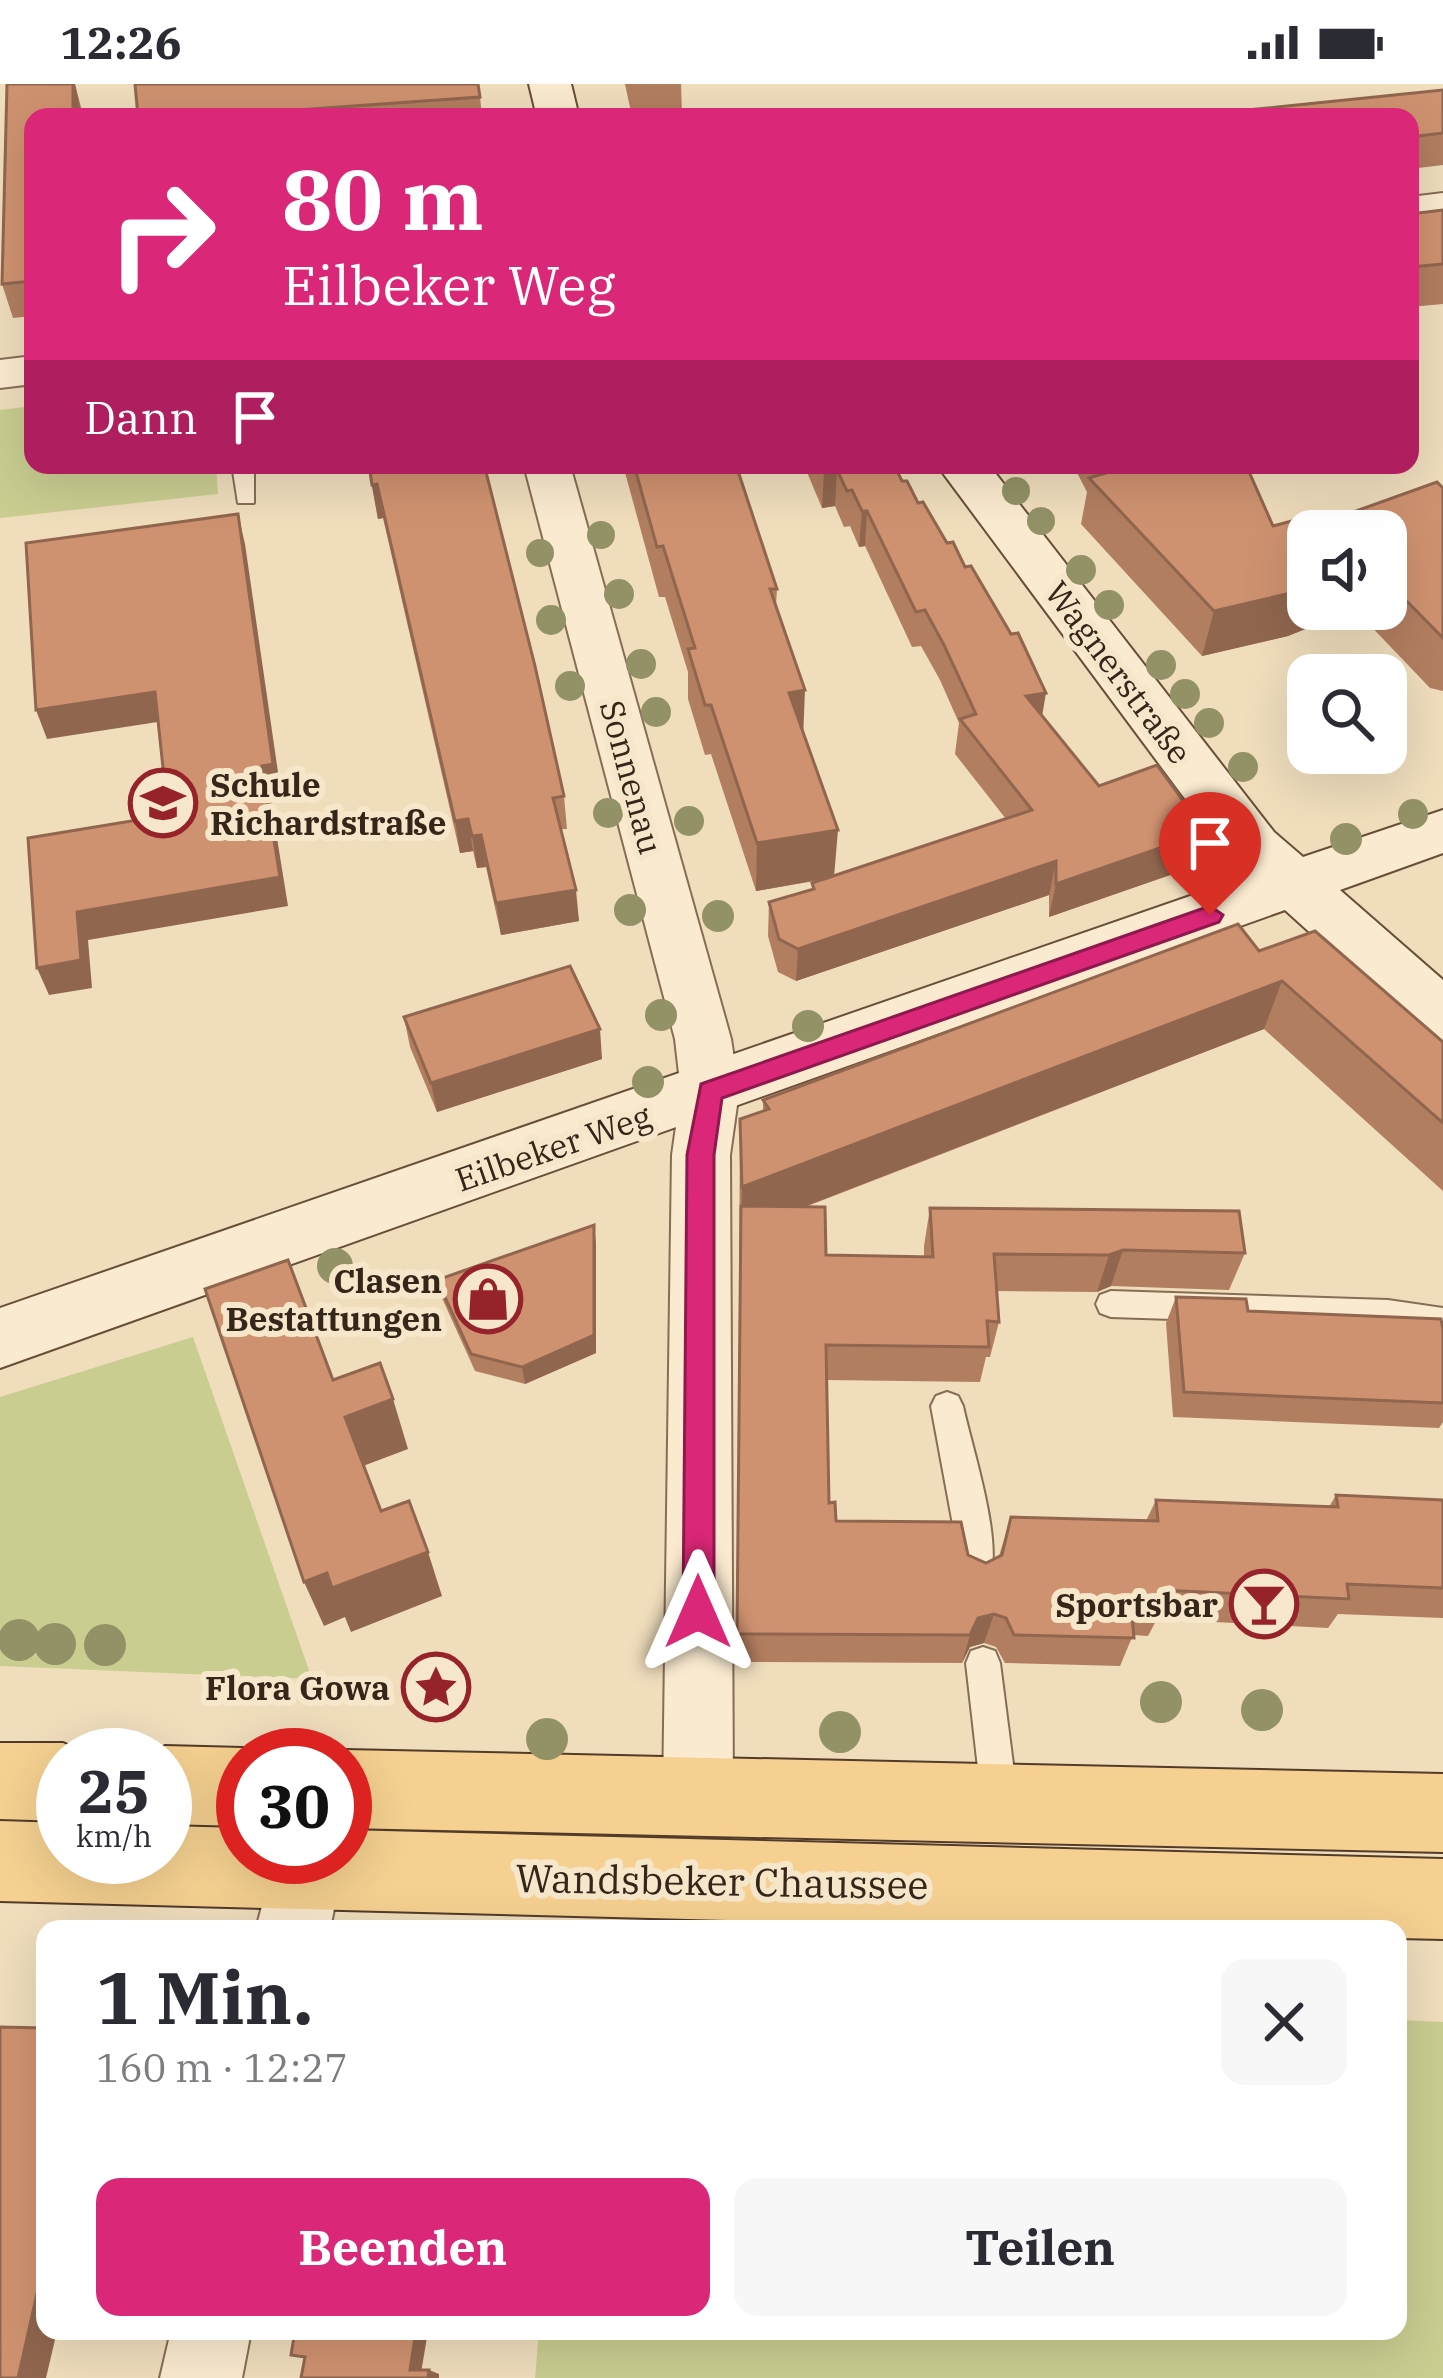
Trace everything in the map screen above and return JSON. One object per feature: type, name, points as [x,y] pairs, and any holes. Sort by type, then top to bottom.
[{"type":"main road","points":[[0,1781],[36,1782]]},
{"type":"main road","points":[[372,1790],[1443,1813]]},
{"type":"main road","name":"Wandsbeker Chaussee","points":[[0,1861],[300,1899],[1443,1899]]},
{"type":"street","name":"Sonnenau","points":[[550,474],[703,1039],[710,1091],[701,1155],[698,1796]]},
{"type":"street","name":"Wagnerstraße","points":[[969,474],[1236,826],[1292,886],[1443,1016]]},
{"type":"street","name":"Eilbeker Weg","points":[[0,1338],[1443,831]]},
{"type":"street","points":[[201,2378],[209,2340]]},
{"type":"lane","points":[[244,474],[246,498]]},
{"type":"lane","points":[[1111,1304],[1388,1313],[1443,1321]]},
{"type":"lane","points":[[947,1406],[974,1534],[976,1573]]},
{"type":"lane","points":[[983,1664],[1000,1803]]},
{"type":"green space","points":[[24,407],[24,474],[217,474],[218,494],[0,518],[0,410]]},
{"type":"green space","points":[[193,1337],[312,1679],[0,1666],[0,1397]]},
{"type":"green space","points":[[1407,2020],[1443,2022],[1443,2378],[535,2378],[538,2340],[1407,2340]]},
{"type":"building","points":[[7,84],[73,84],[73,108],[24,108],[24,282],[2,284]]},
{"type":"building","points":[[135,84],[478,84],[480,97],[325,108],[137,108]]},
{"type":"building","points":[[1443,90],[1443,133],[1419,136],[1419,108],[1267,108]]},
{"type":"building","points":[[1443,210],[1443,264],[1419,266],[1419,213]]},
{"type":"building","points":[[370,474],[487,474],[564,796],[553,798],[576,890],[496,903],[481,835],[472,836],[468,819],[455,821],[377,484],[372,485]]},
{"type":"building","points":[[637,474],[739,474],[777,589],[770,589],[805,690],[789,693],[838,830],[757,843],[711,705],[705,705],[688,649],[695,648],[663,546],[657,547]]},
{"type":"building","points":[[839,474],[898,474],[907,481],[947,543],[953,542],[965,567],[971,566],[1011,634],[1018,633],[1046,693],[1026,696],[1099,786],[1157,765],[1206,832],[1056,884],[1056,861],[798,949],[779,939],[769,902],[814,889],[812,883],[1032,810],[960,719],[976,714],[944,645],[925,610],[916,612],[867,511],[862,511],[852,490],[847,491]]},
{"type":"building","points":[[1102,474],[1250,474],[1273,526],[1287,522],[1287,594],[1214,611],[1089,478]]},
{"type":"building","points":[[1437,482],[1443,488],[1443,638],[1407,601],[1407,510],[1359,510]]},
{"type":"building","points":[[238,514],[273,764],[262,766],[280,877],[77,912],[81,960],[37,968],[28,838],[168,815],[155,692],[36,710],[26,543]]},
{"type":"building","points":[[1238,924],[1259,951],[1315,931],[1443,1042],[1443,1123],[1282,981],[742,1187],[740,1119],[769,1109],[763,1100]]},
{"type":"building","points":[[570,966],[600,1029],[431,1083],[404,1017]]},
{"type":"building","points":[[741,1206],[825,1207],[826,1255],[933,1257],[930,1208],[1239,1211],[1245,1253],[994,1254],[999,1322],[987,1321],[989,1347],[826,1345],[829,1503],[835,1502],[836,1521],[961,1522],[968,1555],[986,1563],[1002,1555],[1011,1517],[1158,1521],[1156,1500],[1338,1507],[1336,1495],[1443,1500],[1443,1588],[1347,1584],[1349,1599],[1162,1590],[1163,1607],[1131,1605],[1134,1638],[1014,1635],[1006,1618],[994,1614],[978,1618],[970,1635],[737,1634]]},
{"type":"building","points":[[594,1225],[594,1335],[522,1367],[471,1354],[437,1280]]},
{"type":"building","points":[[288,1260],[333,1380],[380,1363],[393,1399],[345,1417],[381,1511],[409,1501],[428,1552],[332,1588],[327,1573],[304,1582],[205,1289]]},
{"type":"building","points":[[1176,1297],[1246,1299],[1248,1311],[1441,1319],[1443,1403],[1184,1392]]},
{"type":"building","points":[[0,2027],[36,2028],[36,2298],[18,2378],[0,2378]]},
{"type":"building","points":[[294,2340],[415,2340],[410,2370],[429,2370],[428,2378],[301,2378],[305,2357],[291,2355]]},
{"type":"place","name":"Schule Richardstraße","points":[[163,803]]},
{"type":"place","name":"Clasen Bestattungen","points":[[488,1299]]},
{"type":"place","name":"Sportsbar","points":[[1264,1604]]},
{"type":"place","name":"Flora Gowa","points":[[436,1687]]},
{"type":"route","points":[[698,1612],[701,1155],[710,1091],[1210,915]]}]
